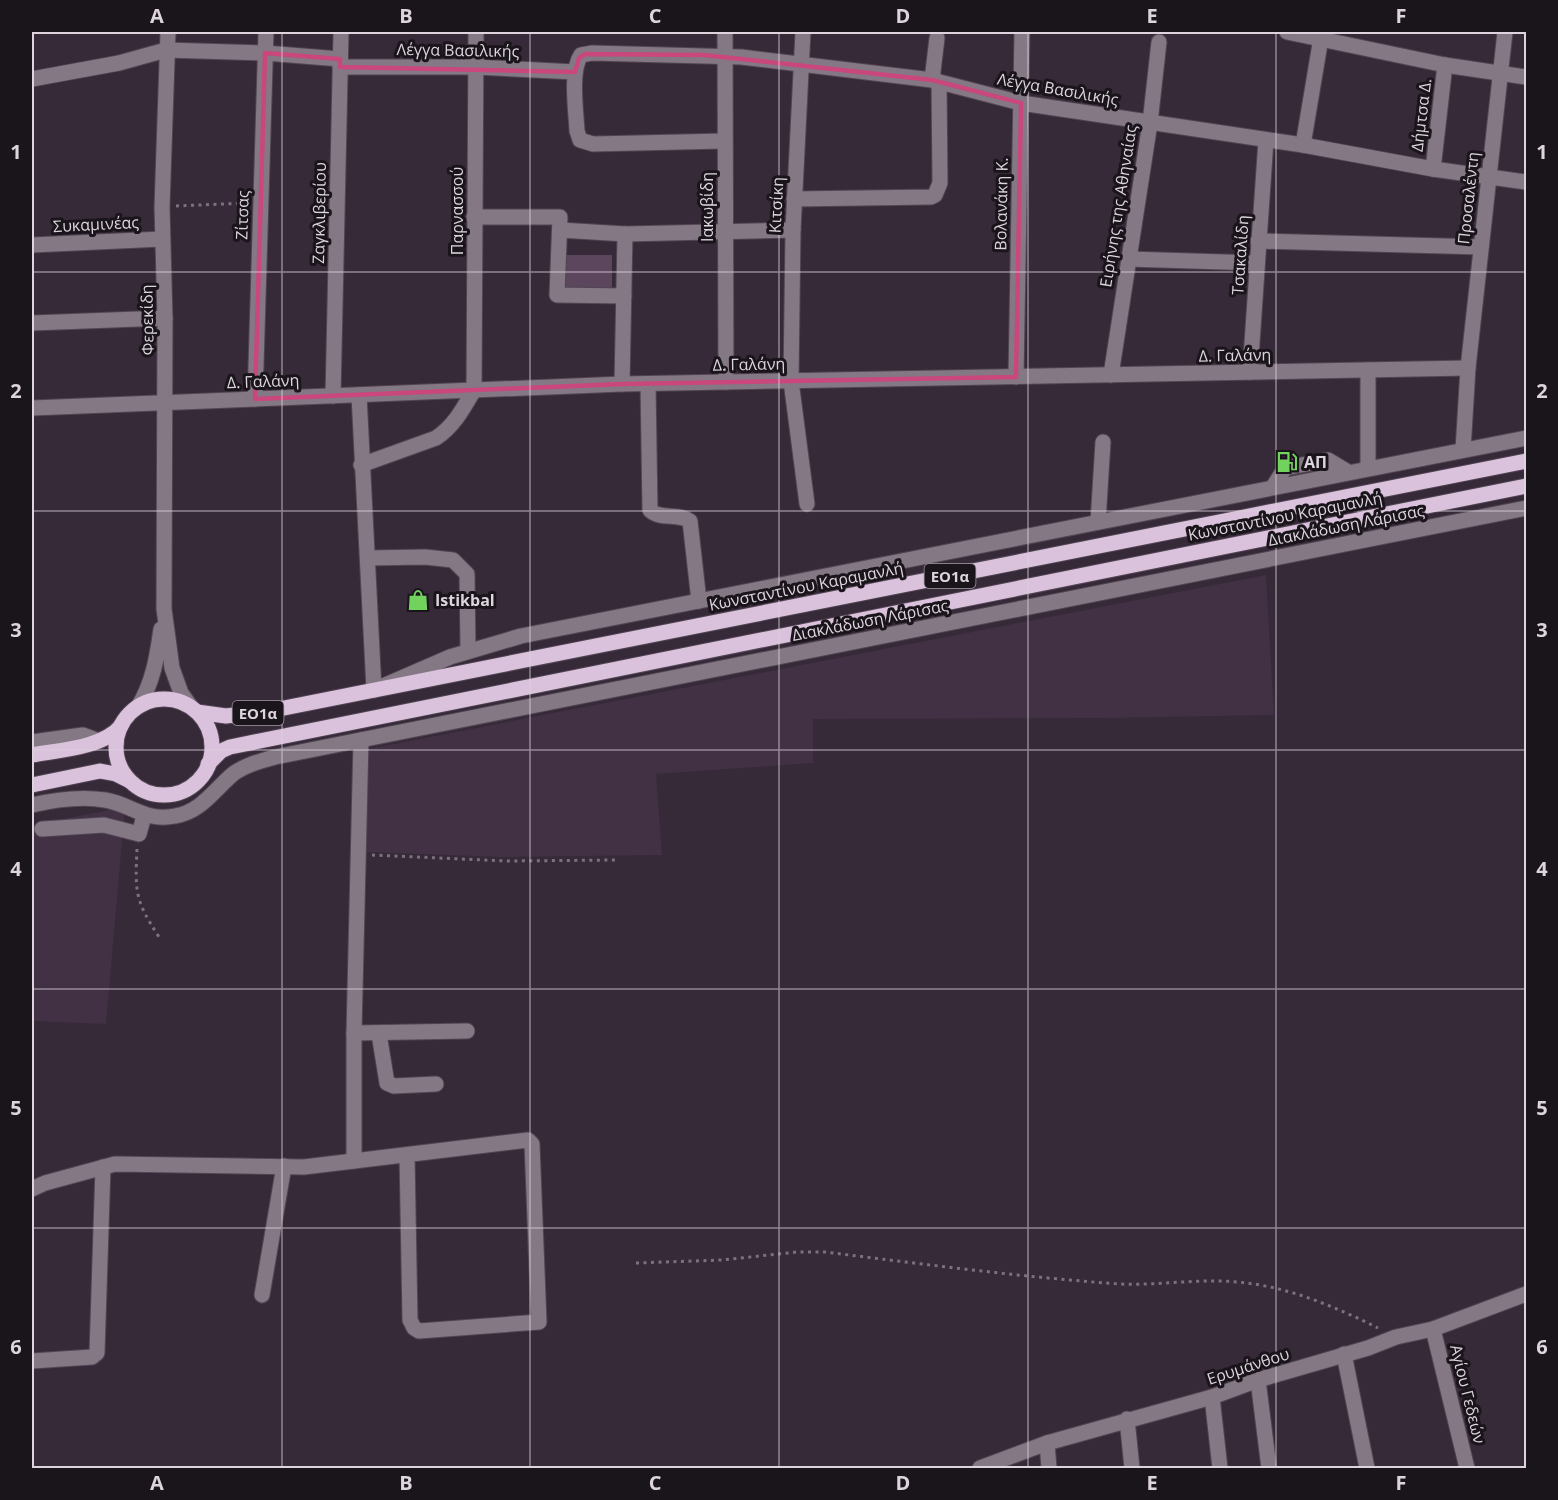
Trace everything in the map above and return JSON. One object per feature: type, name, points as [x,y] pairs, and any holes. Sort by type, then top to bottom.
[{"type":"main road","name":"Κωνσταντίνου Καραμανλή","points":[[194,710],[212,716],[244,715],[1527,461]]},
{"type":"main road","name":"Κωνσταντίνου Καραμανλή","points":[[208,764],[221,751],[230,747],[1527,486]]},
{"type":"main road","name":"ΕΟ1α","points":[[32,785],[100,771],[116,774],[154,794],[172,794],[189,788],[208,764],[212,750],[210,733],[194,710],[176,701],[160,699],[138,707]]},
{"type":"main road","points":[[32,755],[99,741],[113,735],[138,707]]},
{"type":"main road","points":[[122,725],[117,740],[118,757],[120,766],[130,781]]},
{"type":"street","name":"Φερεκίδη","points":[[138,707],[154,671],[164,609],[165,318],[162,207],[168,32]]},
{"type":"street","name":"Ζίτσας","points":[[255,399],[266,32]]},
{"type":"street","name":"Ζαγκλιβερίου","points":[[333,396],[341,32]]},
{"type":"street","name":"Παρνασσού","points":[[474,390],[476,32]]},
{"type":"street","name":"Ιακωβίδη","points":[[725,32],[726,382]]},
{"type":"street","name":"Κιτσίκη","points":[[803,32],[793,230],[791,381],[807,504]]},
{"type":"street","name":"Βολανάκη Κ.","points":[[1016,377],[1022,32]]},
{"type":"street","name":"Δήμτσα Δ.","points":[[1287,32],[1321,35],[1445,65],[1527,77]]},
{"type":"street","name":"Προσαλέντη","points":[[1464,450],[1468,368],[1505,32]]},
{"type":"street","points":[[1303,145],[1321,35]]},
{"type":"street","points":[[795,199],[931,197],[935,195],[940,183],[935,81],[937,38]]},
{"type":"street","name":"Ειρήνης της Αθηναίας","points":[[1111,375],[1150,123],[1159,42]]},
{"type":"street","name":"Λέγγα Βασιλικής","points":[[32,78],[119,63],[166,50],[265,53],[340,63],[576,72],[581,55],[592,53],[724,56],[935,81],[1021,103],[1303,145],[1527,182]]},
{"type":"street","name":"Δήμτσα Δ.","points":[[1433,168],[1445,65]]},
{"type":"street","points":[[576,72],[577,131],[580,140],[593,144],[724,141]]},
{"type":"street","name":"Τσακαλίδη","points":[[1250,372],[1266,140]]},
{"type":"street","points":[[474,217],[560,217],[557,295],[624,296]]},
{"type":"street","points":[[560,230],[625,234],[793,230]]},
{"type":"street","points":[[622,384],[625,234]]},
{"type":"street","name":"Συκαμινέας","points":[[32,245],[162,239]]},
{"type":"street","points":[[1258,241],[1481,247]]},
{"type":"street","points":[[1128,259],[1257,263]]},
{"type":"street","points":[[32,323],[165,318]]},
{"type":"street","name":"Δ. Γαλάνη","points":[[32,408],[622,384],[1468,368]]},
{"type":"street","points":[[1368,370],[1368,468]]},
{"type":"street","points":[[648,384],[650,510],[655,514],[685,518],[690,522],[699,601]]},
{"type":"street","points":[[361,465],[443,434],[453,424],[474,390]]},
{"type":"street","points":[[359,395],[374,690],[468,650],[521,636],[1527,438]]},
{"type":"street","points":[[1098,522],[1103,442]]},
{"type":"street","name":"Διακλάδωση Λάρισας","points":[[144,816],[159,818],[176,816],[192,810],[214,794],[235,773],[261,761],[1527,508]]},
{"type":"street","points":[[368,558],[425,557],[453,560],[467,574],[468,650]]},
{"type":"street","name":"Φερεκίδη","points":[[164,609],[174,675],[181,693],[194,710]]},
{"type":"street","points":[[32,742],[83,735],[99,741]]},
{"type":"street","points":[[354,1161],[354,1033],[361,740]]},
{"type":"street","points":[[32,805],[61,800],[105,800],[144,816],[139,834],[104,825],[42,829]]},
{"type":"street","points":[[354,1033],[467,1031]]},
{"type":"street","points":[[379,1034],[387,1083],[394,1086],[436,1084]]},
{"type":"street","points":[[32,1189],[45,1183],[115,1164],[304,1167],[524,1139],[531,1142],[539,1322],[419,1331],[414,1328],[410,1320],[407,1155]]},
{"type":"street","points":[[261,1295],[284,1166]]},
{"type":"street","points":[[32,1361],[92,1357],[97,1353],[103,1167]]},
{"type":"street","name":"Ερυμάνθου","points":[[980,1468],[1047,1443],[1212,1397],[1258,1380],[1368,1348],[1396,1336],[1432,1329],[1527,1294]]},
{"type":"street","name":"Αγίου Γεδεών","points":[[1432,1329],[1467,1468]]},
{"type":"street","points":[[1344,1354],[1367,1468]]},
{"type":"street","points":[[1258,1380],[1269,1468]]},
{"type":"street","points":[[1212,1397],[1220,1468]]},
{"type":"street","points":[[1127,1419],[1132,1468]]},
{"type":"street","points":[[1047,1443],[1049,1468]]},
{"type":"path","points":[[162,207],[261,202]]},
{"type":"path","points":[[139,834],[136,883],[138,898],[144,913],[159,937]]},
{"type":"path","points":[[358,855],[507,861],[618,860]]},
{"type":"path","points":[[636,1263],[722,1260],[797,1252],[825,1252],[1121,1284],[1215,1281],[1246,1283],[1280,1290],[1310,1300],[1355,1316],[1396,1336]]},
{"type":"highlighted area","points":[[265,53],[340,59],[340,67],[575,72],[579,58],[585,54],[704,55],[932,80],[1021,103],[1016,377],[622,384],[255,399]]},
{"type":"shaded area","points":[[559,255],[612,255],[612,304],[559,303]]},
{"type":"shaded area","points":[[1266,575],[1274,715],[813,719],[813,763],[656,774],[662,855],[503,857],[364,852],[368,749]]},
{"type":"shaded area","points":[[125,807],[106,1024],[32,1021],[32,825]]},
{"type":"place","name":"ΑΠ","points":[[1287,462]]},
{"type":"place","name":"Istikbal","points":[[418,600]]}]
